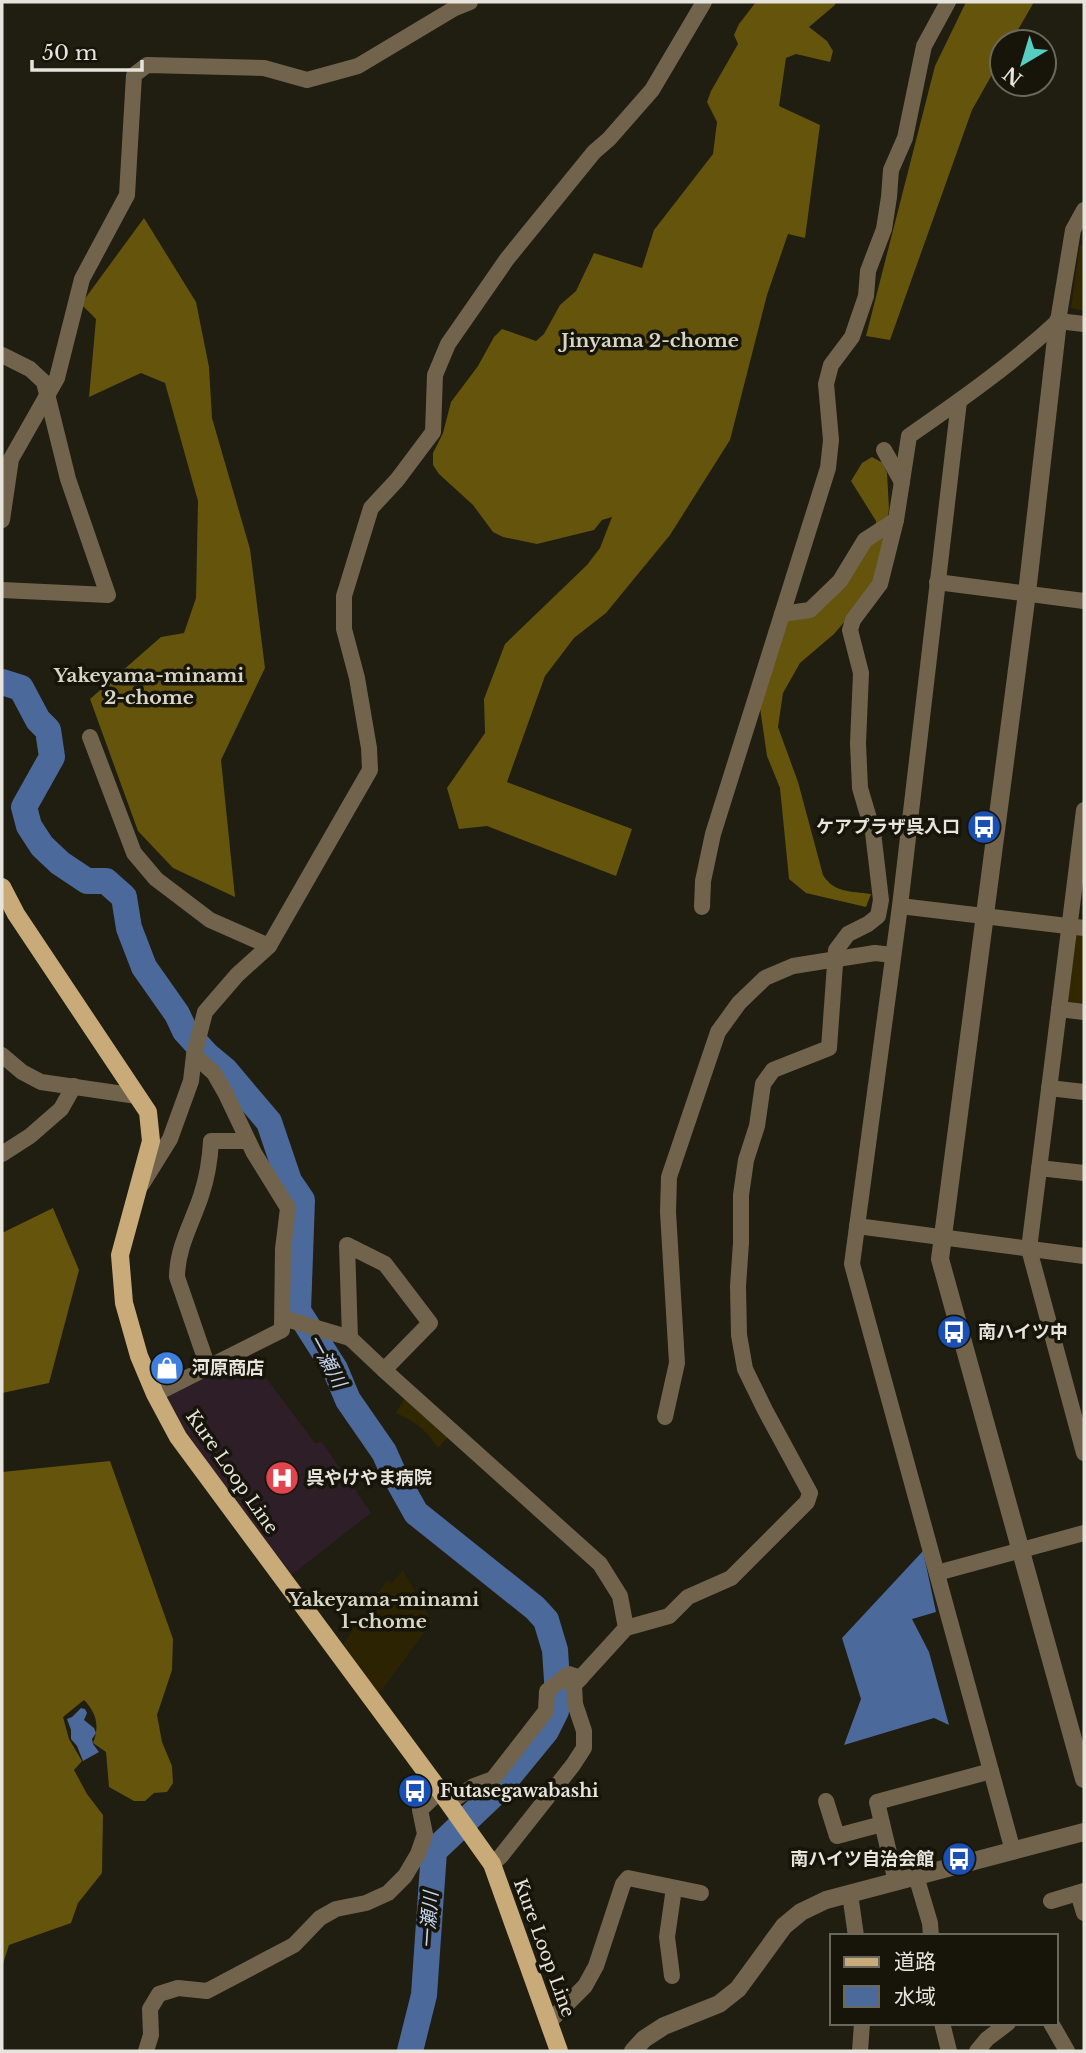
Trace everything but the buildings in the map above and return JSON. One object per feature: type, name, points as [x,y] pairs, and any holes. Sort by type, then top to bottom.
[{"type":"main road","name":"Kure Loop Line","points":[[2,887],[16,914],[148,1112],[151,1141],[120,1255],[124,1303],[139,1356],[155,1394],[178,1437],[492,1864],[559,2051]]},
{"type":"street","points":[[2,520],[5,473],[57,378],[82,279],[127,195],[134,75],[146,65],[264,68],[307,80],[358,66],[455,8],[470,2]]},
{"type":"street","points":[[139,1189],[170,1139],[191,1081],[194,1055],[205,1012],[237,975],[269,946],[370,770],[357,678],[344,629],[344,596],[371,508],[397,480],[433,432],[435,375],[449,344],[507,259],[594,152],[652,90],[704,2]]},
{"type":"street","points":[[702,907],[703,881],[713,834],[828,468],[831,440],[827,384],[831,365],[852,337],[866,296],[868,271],[884,229],[890,197],[891,170],[905,138],[924,46],[948,2]]},
{"type":"street","points":[[1084,210],[1073,230],[1058,321],[1027,593],[940,1259],[1084,1779]]},
{"type":"street","points":[[492,1864],[533,1816],[584,1748],[584,1731],[575,1704],[574,1685],[626,1628],[669,1616],[688,1597],[731,1578],[807,1502],[810,1493],[745,1368],[739,1335],[741,1195],[746,1160],[757,1126],[763,1084],[773,1070],[829,1048],[836,950],[848,934],[878,916],[881,900],[873,832],[860,788],[858,743],[861,673],[850,630],[853,620],[880,584],[896,520],[909,436],[1026,351],[1058,321],[1084,324]]},
{"type":"street","points":[[2,355],[30,369],[44,382],[68,479],[108,594],[2,590]]},
{"type":"street","points":[[959,401],[900,906],[852,1264],[1013,1851]]},
{"type":"street","points":[[884,450],[902,482]]},
{"type":"street","points":[[782,614],[810,610],[840,581],[865,540],[896,520]]},
{"type":"street","points":[[937,582],[1084,601]]},
{"type":"street","points":[[90,737],[134,853],[156,879],[210,920],[269,946]]},
{"type":"street","points":[[1084,810],[1077,927],[1059,1009],[1029,1249],[1084,1453]]},
{"type":"street","points":[[900,906],[1077,927]]},
{"type":"street","points":[[665,1417],[677,1363],[668,1177],[718,1032],[739,1003],[765,978],[793,966],[875,953],[893,955]]},
{"type":"street","points":[[1059,1009],[1084,1012]]},
{"type":"street","points":[[2,1055],[22,1072],[41,1082],[137,1096]]},
{"type":"street","points":[[155,1394],[282,1331],[283,1249],[288,1208],[254,1153],[214,1073],[194,1055]]},
{"type":"street","points":[[2,1154],[30,1136],[61,1109],[75,1086]]},
{"type":"street","points":[[1049,1088],[1084,1092]]},
{"type":"street","points":[[208,1367],[177,1277],[177,1265],[210,1165],[211,1142],[248,1140]]},
{"type":"street","points":[[1039,1168],[1084,1173]]},
{"type":"street","points":[[857,1226],[1084,1256]]},
{"type":"street","points":[[350,1338],[347,1245],[385,1264],[430,1323],[383,1370]]},
{"type":"street","points":[[283,1318],[350,1338],[600,1564],[620,1596],[626,1628]]},
{"type":"street","points":[[937,1573],[1084,1533]]},
{"type":"street","points":[[146,2051],[151,2035],[150,2009],[159,1994],[178,1988],[207,1991],[294,1945],[320,1918],[336,1909],[366,1903],[388,1893],[405,1876],[418,1854],[425,1834],[420,1810],[447,1801],[493,1779],[546,1711],[547,1691],[569,1674],[582,1678]]},
{"type":"street","points":[[896,1882],[877,1802],[991,1771]]},
{"type":"street","points":[[827,1801],[837,1836],[882,1824]]},
{"type":"street","points":[[634,2051],[644,2039],[664,2026],[719,2004],[738,1989],[784,1926],[801,1912],[826,1900],[1084,1832]]},
{"type":"street","points":[[916,1876],[931,1934]]},
{"type":"street","points":[[549,2022],[585,1986],[596,1966],[623,1884],[628,1878],[701,1893]]},
{"type":"street","points":[[672,1976],[667,1937],[674,1888]]},
{"type":"street","points":[[1051,1901],[1081,1892],[1084,1913]]},
{"type":"street","points":[[850,1894],[856,1934]]},
{"type":"street","points":[[860,2051],[862,2025]]},
{"type":"street","points":[[942,2025],[949,2051]]},
{"type":"street","points":[[977,2051],[1005,2025]]},
{"type":"street","points":[[1052,2025],[1067,2051]]},
{"type":"shaded area","points":[[756,2],[835,2],[835,5],[809,27],[827,41],[833,51],[830,62],[796,54],[786,58],[779,106],[820,125],[805,238],[788,234],[767,295],[730,440],[670,535],[606,613],[574,638],[545,676],[507,782],[632,829],[616,876],[487,826],[459,829],[447,788],[485,733],[484,699],[505,644],[587,565],[600,548],[612,517],[602,520],[594,530],[537,544],[503,537],[493,532],[473,505],[439,474],[433,465],[433,453],[443,433],[451,402],[502,329],[536,341],[544,334],[560,305],[576,291],[594,253],[642,268],[654,230],[713,154],[717,122],[707,102],[738,44],[734,35],[739,24]]},
{"type":"shaded area","points":[[966,2],[1034,2],[1019,28],[988,28],[988,82],[972,110],[890,340],[866,336],[935,66]]},
{"type":"shaded area","points":[[144,218],[196,302],[209,367],[212,418],[250,549],[265,668],[221,760],[235,897],[173,868],[138,831],[90,699],[161,637],[184,633],[196,598],[198,501],[165,383],[141,373],[89,397],[96,319],[81,304]]},
{"type":"shaded area","points":[[1080,245],[1084,245],[1084,311],[1071,308]]},
{"type":"shaded area","points":[[872,457],[883,463],[887,473],[889,508],[885,543],[870,592],[834,634],[800,663],[783,693],[778,727],[798,782],[823,875],[838,888],[871,894],[866,907],[806,893],[789,879],[780,788],[767,756],[759,701],[785,622],[807,615],[844,588],[875,532],[876,521],[851,481],[862,463]]},
{"type":"shaded area","points":[[1069,926],[1084,928],[1084,1012],[1059,1009]]},
{"type":"shaded area","points":[[53,1208],[79,1270],[49,1383],[2,1393],[2,1233]]},
{"type":"shaded area","name":"呉やけやま病院","points":[[252,1359],[315,1443],[322,1442],[371,1513],[289,1577],[187,1438],[166,1397],[167,1393]]},
{"type":"shaded area","points":[[407,1394],[450,1435],[438,1448],[420,1427],[396,1413]]},
{"type":"shaded area","points":[[110,1461],[173,1639],[172,1670],[157,1715],[162,1742],[172,1766],[173,1783],[167,1792],[154,1793],[145,1801],[134,1801],[109,1787],[106,1752],[93,1743],[96,1720],[91,1709],[84,1700],[63,1717],[69,1739],[82,1761],[74,1770],[103,1815],[102,1873],[78,1903],[71,1923],[9,1945],[2,1967],[2,1472]]},
{"type":"sand","points":[[403,1570],[432,1622],[379,1694],[343,1644],[387,1580],[391,1584]]},
{"type":"water","points":[[923,1551],[936,1612],[912,1619],[929,1652],[949,1725],[934,1718],[844,1745],[861,1699],[842,1638]]},
{"type":"water","points":[[81,1708],[87,1713],[84,1720],[94,1728],[96,1733],[92,1739],[93,1744],[99,1752],[83,1761],[71,1739],[67,1719]]},
{"type":"waterway","name":"一瀬川","points":[[2,682],[21,688],[38,720],[48,730],[52,757],[24,807],[29,826],[42,846],[60,863],[87,881],[106,881],[124,897],[129,928],[144,967],[177,1014],[185,1031],[225,1070],[269,1122],[289,1181],[302,1200],[298,1311],[335,1369],[348,1400],[384,1452],[416,1513],[535,1608],[546,1620],[555,1650],[558,1696],[556,1711],[546,1731],[496,1792],[434,1851],[424,1995],[410,2051]]},
{"type":"place","name":"ケアプラザ呉入口","points":[[984,827]]},
{"type":"place","name":"南ハイツ中","points":[[954,1332]]},
{"type":"place","name":"河原商店","points":[[167,1368]]},
{"type":"place","name":"呉やけやま病院","points":[[282,1478]]},
{"type":"place","name":"Futasegawabashi","points":[[415,1791]]},
{"type":"place","name":"南ハイツ自治会館","points":[[959,1859]]},
{"type":"district","name":"Jinyama 2-chome","points":[[650,340]]},
{"type":"district","name":"Yakeyama-minami 2-chome","points":[[149,686]]},
{"type":"district","name":"Yakeyama-minami 1-chome","points":[[384,1610]]}]
